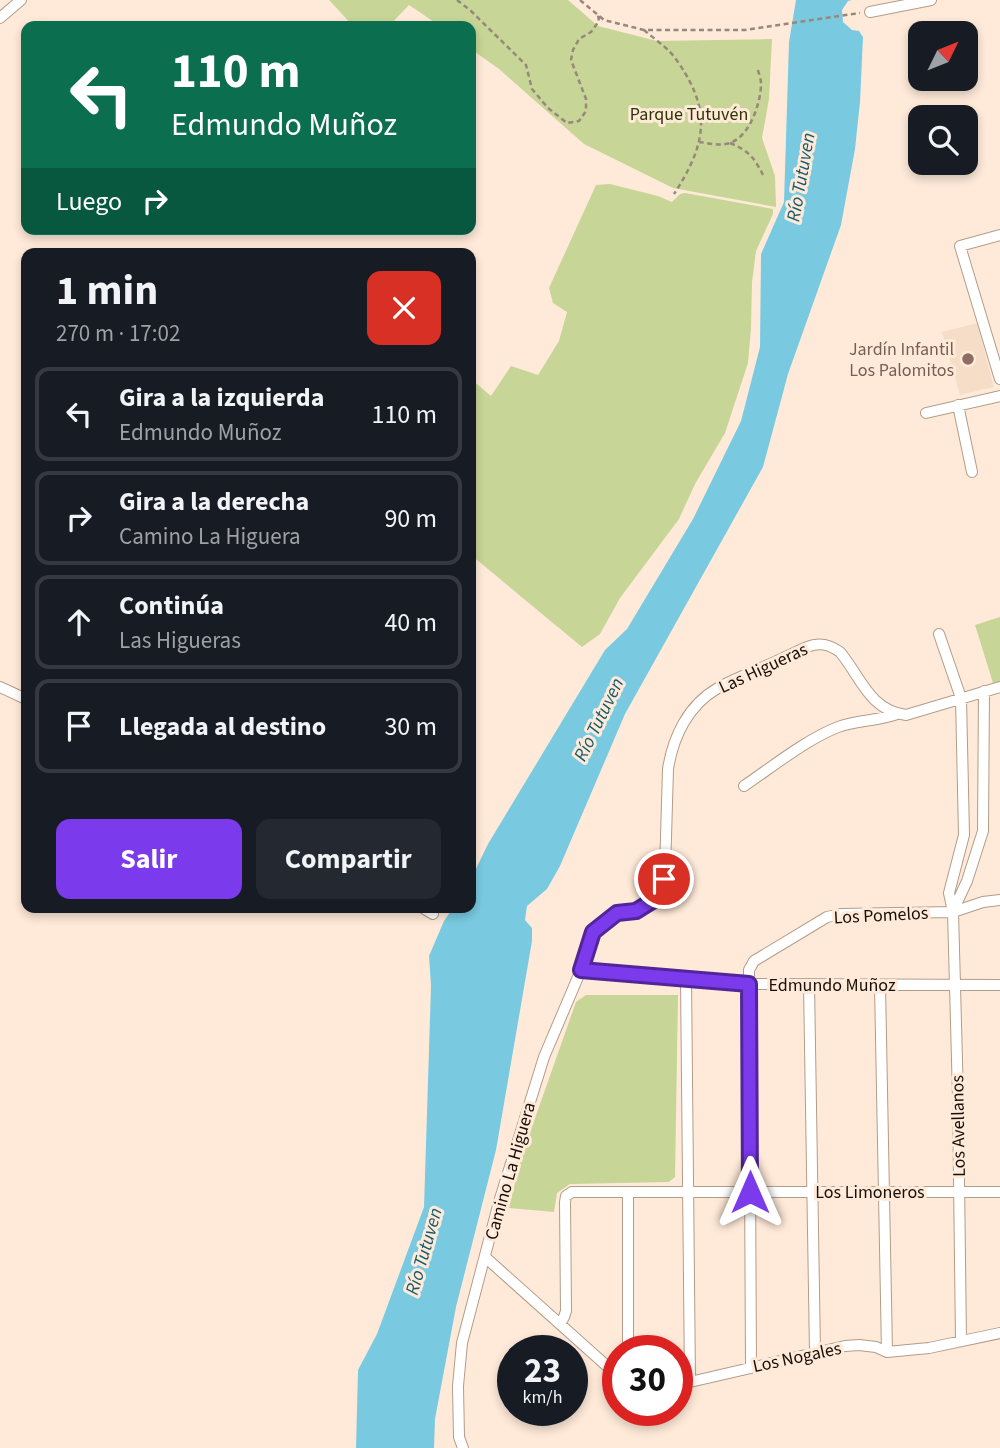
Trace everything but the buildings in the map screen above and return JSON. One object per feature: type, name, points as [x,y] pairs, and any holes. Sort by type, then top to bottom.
[{"type":"street","points":[[0,18],[21,0]]},
{"type":"street","points":[[870,12],[931,0]]},
{"type":"street","points":[[1000,235],[960,246],[1000,379]]},
{"type":"street","points":[[926,413],[1000,396]]},
{"type":"street","points":[[958,405],[971,472]]},
{"type":"street","name":"Los Avellanos","points":[[939,634],[961,698],[964,835],[949,893],[953,912],[961,1341]]},
{"type":"street","name":"Las Higueras","points":[[617,913],[627,913],[644,907],[662,887],[666,871],[667,782],[670,757],[684,722],[699,703],[718,688],[807,647],[820,644],[834,647],[840,652],[873,700],[897,714]]},
{"type":"street","points":[[0,687],[21,697]]},
{"type":"street","points":[[744,786],[825,733],[845,725],[897,714],[906,715],[1000,687]]},
{"type":"street","name":"Los Avellanos","points":[[953,912],[983,831],[984,691]]},
{"type":"street","name":"Los Pomelos","points":[[749,984],[749,970],[754,961],[827,917],[841,914],[953,912],[1000,900]]},
{"type":"street","name":"Camino La Higuera","points":[[463,1448],[459,1437],[458,1386],[462,1342],[499,1202],[544,1057],[581,970],[593,932],[617,913]]},
{"type":"street","name":"Edmundo Muñoz","points":[[581,970],[749,984],[1000,985]]},
{"type":"street","points":[[686,978],[690,1335]]},
{"type":"street","points":[[749,984],[751,1367]]},
{"type":"street","points":[[809,984],[815,1353]]},
{"type":"street","points":[[880,985],[887,1352]]},
{"type":"street","name":"Los Limoneros","points":[[560,1324],[566,1311],[565,1202],[566,1196],[572,1192],[1000,1192]]},
{"type":"street","points":[[628,1192],[628,1335]]},
{"type":"street","points":[[485,1257],[602,1362]]},
{"type":"street","name":"Los Nogales","points":[[693,1381],[845,1346],[876,1347],[887,1352],[929,1348],[1000,1333]]},
{"type":"path","points":[[457,0],[471,10],[526,65],[532,89],[548,108],[566,123],[579,121],[586,111],[586,99],[571,60],[579,39],[591,32],[599,21],[598,15]]},
{"type":"path","points":[[580,0],[604,20],[644,30],[745,30],[870,12]]},
{"type":"path","points":[[644,30],[670,52],[695,89],[700,108],[702,131],[699,142],[683,181],[674,194]]},
{"type":"path","points":[[730,144],[740,138],[749,126],[758,104],[761,83],[757,68]]},
{"type":"path","points":[[699,142],[730,144],[745,149],[764,177]]},
{"type":"shaded area","name":"Jardín Infantil Los Palomitos","points":[[977,323],[994,387],[960,395],[942,332]]},
{"type":"green space","name":"Parque Tutuvén","points":[[329,0],[568,0],[598,26],[657,41],[772,39],[769,99],[762,138],[775,176],[776,207],[673,188],[584,144],[499,69],[476,53],[476,21],[433,21],[409,5],[394,21],[348,21]]},
{"type":"green space","points":[[610,184],[672,202],[685,193],[773,209],[773,214],[756,251],[748,363],[725,433],[695,484],[679,519],[620,598],[600,634],[582,647],[476,559],[476,383],[491,396],[511,366],[538,375],[559,341],[567,312],[553,303],[549,288],[596,185]]},
{"type":"green space","points":[[1000,617],[1000,683],[993,683],[975,625]]},
{"type":"green space","points":[[586,995],[678,995],[675,1177],[669,1182],[570,1184],[557,1193],[554,1212],[509,1208],[521,1158],[576,1002]]},
{"type":"water","name":"Río Tutuven","points":[[796,0],[852,0],[848,1],[842,10],[843,22],[852,30],[859,31],[863,37],[860,102],[855,149],[841,225],[788,374],[763,467],[625,714],[560,866],[547,889],[527,906],[525,920],[532,928],[532,941],[496,1150],[456,1307],[435,1419],[434,1448],[356,1448],[358,1370],[377,1334],[424,1207],[431,986],[429,956],[450,913],[476,913],[476,869],[488,844],[605,650],[627,629],[693,519],[741,421],[760,347],[761,254],[784,202],[789,42]]},
{"type":"place","name":"Jardín Infantil Los Palomitos","points":[[968,359]]},
{"type":"route","points":[[664,879],[657,895],[644,907],[627,913],[617,913],[593,932],[581,970],[749,984],[750,1192]]}]
